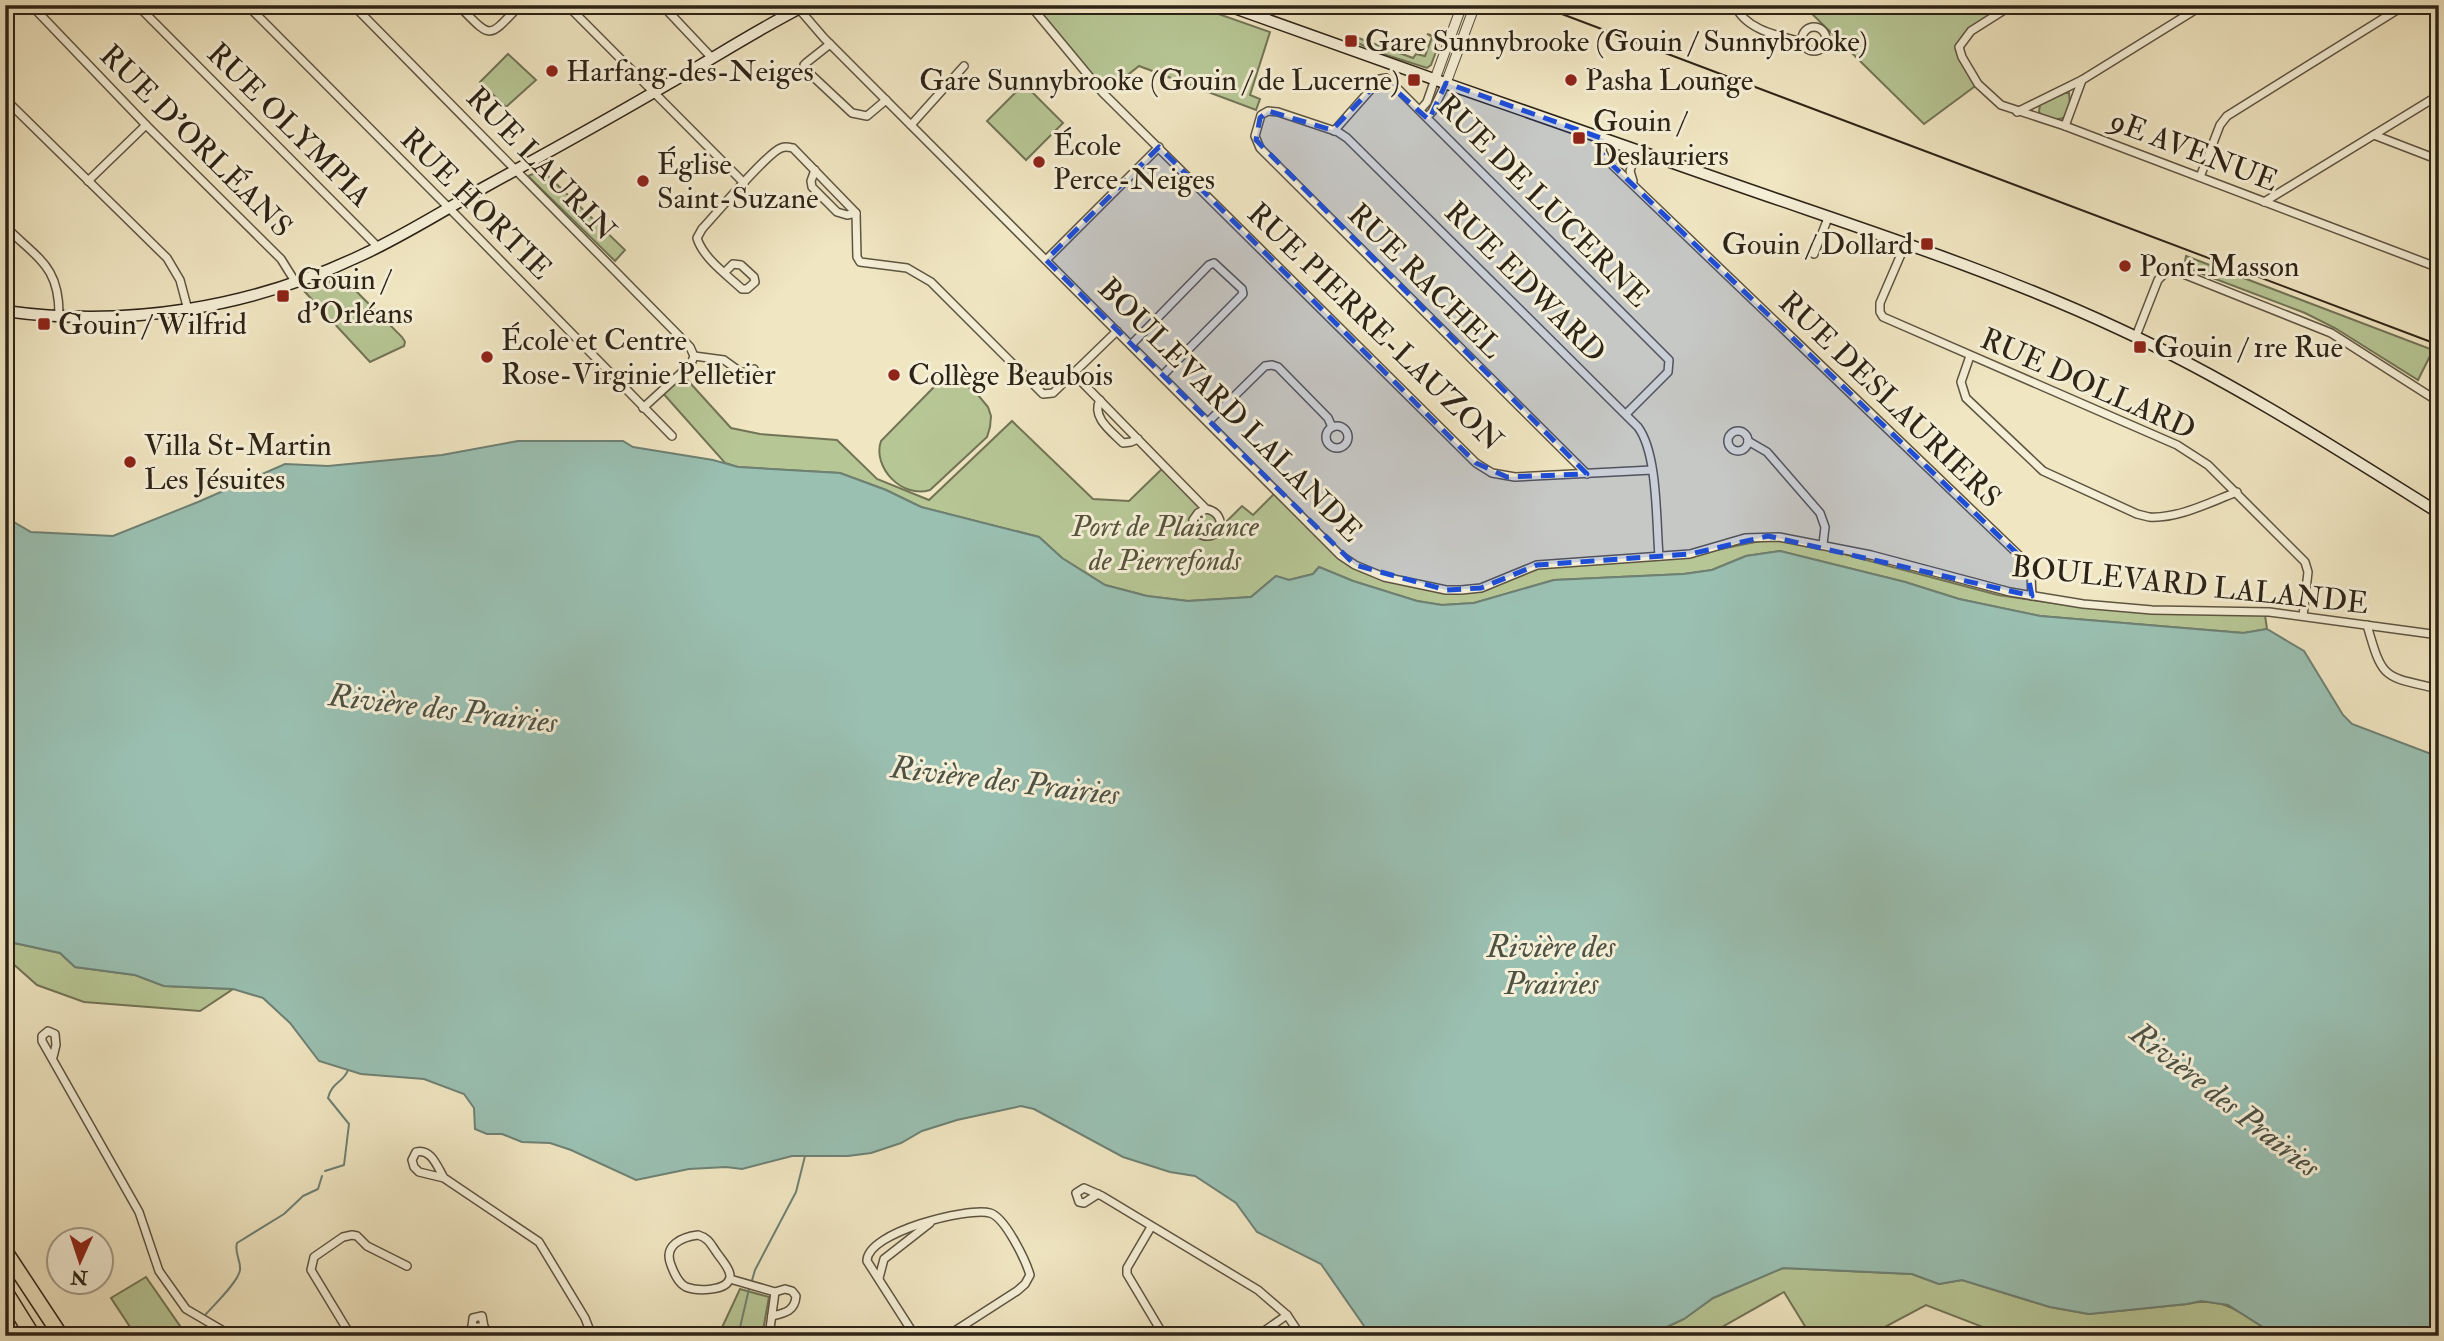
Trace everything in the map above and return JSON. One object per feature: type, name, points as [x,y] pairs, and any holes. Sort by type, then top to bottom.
[{"type":"highway","points":[[5,1251],[61,1336]]},
{"type":"highway","points":[[5,1291],[33,1336]]},
{"type":"main road","points":[[1226,5],[2035,292],[2136,337],[2255,399],[2439,513]]},
{"type":"main road","points":[[5,311],[58,317],[124,317],[188,310],[247,298],[296,283],[378,247],[802,7]]},
{"type":"street","name":"RUE D'ORLÉANS","points":[[31,5],[146,125],[281,259],[296,283]]},
{"type":"street","name":"RUE OLYMPIA","points":[[137,5],[378,247]]},
{"type":"street","name":"RUE HORTIE","points":[[247,5],[672,436]]},
{"type":"street","name":"RUE LAURIN","points":[[354,5],[690,347],[694,356]]},
{"type":"street","points":[[458,5],[484,31],[491,33],[520,5]]},
{"type":"street","points":[[567,5],[744,183]]},
{"type":"street","points":[[662,5],[712,58]]},
{"type":"street","name":"RUE PIERRE-LAUZON","points":[[1030,5],[1103,93],[1476,463],[1492,473],[1507,477],[1652,470]]},
{"type":"street","points":[[1427,117],[1432,112],[1462,5]]},
{"type":"street","points":[[1420,110],[1441,81],[1475,5]]},
{"type":"street","points":[[1735,5],[1741,17],[1748,23],[1802,42]]},
{"type":"street","name":"9E AVENUE","points":[[2012,5],[1970,31],[1959,47],[1978,84],[2001,105],[2065,126],[2439,268]]},
{"type":"street","points":[[2017,111],[2082,80],[2203,5]]},
{"type":"street","points":[[2200,177],[2220,125],[2227,116],[2405,5]]},
{"type":"street","name":"BOULEVARD LALANDE","points":[[802,7],[806,19],[830,44],[1340,555],[1355,565],[1384,577],[1446,590],[1481,588],[1537,565],[1700,553],[1754,537],[1779,537],[1823,544],[1987,587],[2032,596],[2145,610],[2241,610],[2439,635]]},
{"type":"street","points":[[830,44],[804,65],[806,70],[852,113],[867,116],[886,100]]},
{"type":"street","points":[[911,125],[964,66]]},
{"type":"street","name":"RUE DE LUCERNE","points":[[1334,131],[1382,78],[1391,82],[1420,110],[1669,359],[1668,372],[1626,414]]},
{"type":"street","points":[[2065,126],[2082,80]]},
{"type":"street","points":[[2264,202],[2439,95]]},
{"type":"street","points":[[5,99],[171,263],[180,281],[188,310]]},
{"type":"street","name":"RUE EDWARD","points":[[1265,112],[1273,111],[1334,131],[1352,143],[1643,433],[1652,470],[1659,556]]},
{"type":"street","name":"RUE RACHEL","points":[[1265,112],[1255,131],[1260,148],[1587,474]]},
{"type":"street","points":[[88,181],[146,125]]},
{"type":"street","points":[[2374,135],[2439,160]]},
{"type":"street","name":"RUE DESLAURIERS","points":[[1604,139],[1601,147],[1604,156],[2025,561],[2031,576],[2032,596]]},
{"type":"street","points":[[1046,260],[1158,147]]},
{"type":"street","points":[[725,272],[700,248],[697,238],[744,183],[782,148],[793,148],[856,213],[857,257],[860,261],[907,268],[930,282],[1043,394],[1053,393],[1117,331]]},
{"type":"street","points":[[1637,150],[1629,173],[1638,187]]},
{"type":"street","points":[[815,170],[811,181],[813,187],[838,212],[847,215],[856,213]]},
{"type":"street","points":[[1814,254],[1828,218]]},
{"type":"street","points":[[5,226],[47,266],[58,291],[58,317]]},
{"type":"street","name":"RUE DOLLARD","points":[[1905,245],[1881,303],[1881,314],[1890,321],[2177,445],[2201,459],[2305,562],[2308,572],[2303,616]]},
{"type":"street","points":[[1131,345],[1209,265],[1214,263],[1219,266],[1242,289],[1243,294],[1162,376]]},
{"type":"street","points":[[2136,337],[2158,280],[2169,272],[2179,272],[2331,333],[2439,402]]},
{"type":"street","points":[[643,408],[691,364],[694,356],[724,360],[742,373],[754,369]]},
{"type":"street","points":[[1970,356],[1961,382],[1966,398],[2037,466],[2057,479],[2149,517],[2179,513],[2237,492]]},
{"type":"street","points":[[1208,422],[1265,366],[1272,365],[1278,367],[1328,418],[1332,427]]},
{"type":"street","points":[[1073,373],[1206,509]]},
{"type":"street","points":[[1100,400],[1096,407],[1097,415],[1112,432],[1123,443],[1138,439]]},
{"type":"street","points":[[1748,441],[1767,452],[1820,513],[1824,522],[1823,544]]},
{"type":"street","points":[[2367,625],[2376,657],[2386,673],[2396,679],[2439,689]]},
{"type":"street","points":[[53,1057],[62,1079],[139,1212],[159,1271],[186,1309],[232,1336]]},
{"type":"street","points":[[444,1178],[429,1153],[423,1150],[416,1152],[412,1160],[419,1172],[444,1178],[539,1242],[591,1327],[592,1336]]},
{"type":"street","points":[[1098,1195],[1258,1290],[1287,1315],[1301,1336]]},
{"type":"street","points":[[915,1336],[867,1261],[869,1251],[886,1238],[919,1222],[990,1213],[1000,1219],[1030,1275],[1017,1291],[947,1336]]},
{"type":"street","points":[[879,1279],[884,1259],[935,1220]]},
{"type":"street","points":[[1151,1227],[1127,1268],[1127,1274],[1164,1336]]},
{"type":"street","points":[[351,1336],[311,1270],[314,1257],[343,1237],[352,1235],[357,1236],[367,1246],[407,1266]]},
{"type":"street","points":[[698,1235],[708,1239],[724,1263],[730,1279],[726,1284],[704,1290],[682,1285],[669,1260],[670,1248],[680,1239],[698,1235]]},
{"type":"street","points":[[730,1279],[775,1293],[785,1289],[792,1292],[796,1301],[789,1311],[772,1316]]},
{"type":"street","points":[[769,1336],[775,1293]]},
{"type":"street","points":[[1257,1336],[1287,1315]]},
{"type":"street","points":[[464,1336],[472,1327],[484,1327],[491,1336]]},
{"type":"highlighted area","points":[[1382,78],[1429,120],[1446,83],[1604,139],[1600,151],[1606,159],[2025,561],[2032,596],[1768,536],[1690,554],[1537,565],[1481,588],[1446,590],[1355,565],[1046,260],[1159,147],[1476,463],[1507,477],[1587,474],[1256,140],[1260,118],[1268,111],[1332,130]]},
{"type":"green space","points":[[1036,5],[1193,5],[1270,32],[1250,95],[1260,99],[1256,110],[1139,66],[1104,94],[1049,27]]},
{"type":"green space","points":[[1803,5],[2012,5],[1971,31],[1959,47],[1978,84],[1924,124]]},
{"type":"green space","points":[[1427,34],[1441,38],[1431,65],[1427,68],[1380,53],[1351,40],[1353,36],[1413,58],[1416,54],[1425,56],[1432,37]]},
{"type":"green space","points":[[508,54],[536,80],[506,107],[480,82]]},
{"type":"green space","points":[[1024,84],[1063,123],[1026,160],[987,121]]},
{"type":"green space","points":[[2069,93],[2070,104],[2066,116],[2052,119],[2039,112],[2040,104]]},
{"type":"green space","points":[[542,170],[625,250],[615,261],[528,176]]},
{"type":"green space","points":[[2186,256],[2433,350],[2418,380],[2335,328],[2305,313],[2184,267]]},
{"type":"green space","points":[[341,276],[402,337],[404,346],[370,362],[305,292]]},
{"type":"green space","name":"Port de Plaisance de Pierrefonds","points":[[681,373],[731,428],[760,434],[837,440],[877,479],[929,500],[1012,421],[1093,499],[1129,501],[1165,466],[1224,524],[1242,506],[1253,515],[1276,492],[1343,559],[1360,571],[1444,592],[1470,593],[1486,590],[1537,567],[1690,555],[1766,540],[1802,543],[1998,595],[2083,607],[2265,615],[2267,629],[2244,633],[2040,616],[1959,599],[1905,582],[1780,551],[1746,556],[1712,570],[1684,574],[1554,580],[1474,603],[1442,605],[1417,601],[1319,567],[1313,574],[1289,580],[1276,576],[1251,597],[1188,601],[1147,596],[1105,585],[1062,558],[1039,537],[921,507],[886,490],[840,473],[738,467],[725,463],[661,391]]},
{"type":"green space","points":[[945,383],[967,386],[988,407],[991,416],[987,437],[930,490],[909,490],[892,479],[885,470],[879,451],[881,441],[935,386]]},
{"type":"green space","points":[[5,941],[60,953],[75,967],[135,975],[164,986],[233,989],[200,1011],[84,1002],[37,985],[11,962],[5,962]]},
{"type":"green space","points":[[1783,1268],[1912,1274],[1939,1284],[1962,1280],[2050,1307],[2089,1314],[2211,1302],[2232,1308],[2270,1332],[2183,1336],[1981,1336],[1983,1327],[1926,1305],[1868,1336],[1811,1336],[1784,1292],[1706,1336],[1648,1336],[1684,1319],[1713,1298]]},
{"type":"green space","points":[[146,1277],[180,1326],[162,1336],[136,1336],[111,1298]]},
{"type":"green space","points":[[740,1289],[769,1297],[762,1336],[718,1336]]},
{"type":"water","name":"Rivière des Prairies","points":[[518,441],[623,441],[633,447],[713,460],[738,467],[840,473],[886,490],[921,507],[1039,537],[1062,558],[1105,585],[1147,596],[1188,601],[1251,597],[1276,576],[1289,580],[1313,574],[1319,567],[1417,601],[1442,605],[1474,603],[1554,580],[1684,574],[1712,570],[1746,556],[1780,551],[1905,582],[1959,599],[2040,616],[2243,633],[2267,629],[2304,651],[2343,715],[2352,724],[2439,757],[2439,1336],[2277,1336],[2228,1305],[2201,1301],[2089,1314],[2050,1307],[1962,1280],[1939,1284],[1912,1274],[1783,1268],[1713,1298],[1684,1319],[1647,1336],[1371,1336],[1321,1264],[1257,1232],[1236,1203],[1195,1176],[1170,1172],[1123,1157],[1034,1109],[1021,1106],[957,1120],[922,1131],[901,1143],[871,1153],[848,1156],[792,1156],[742,1169],[689,1169],[636,1180],[550,1143],[522,1142],[502,1134],[487,1134],[475,1129],[474,1108],[464,1094],[424,1079],[361,1074],[319,1061],[290,1023],[263,998],[233,989],[164,986],[135,975],[75,967],[60,953],[5,941],[5,517],[31,532],[113,536],[285,464],[328,466],[442,455]]},
{"type":"waterway","points":[[325,1171],[344,1165],[349,1124],[328,1098],[348,1070]]},
{"type":"waterway","points":[[751,1284],[755,1270],[796,1192],[805,1156]]},
{"type":"waterway","points":[[206,1314],[239,1275],[237,1243],[284,1214],[303,1196],[318,1189],[322,1176]]},
{"type":"waterway","points":[[738,1336],[749,1289]]},
{"type":"tram line","points":[[1538,5],[2439,345]]},
{"type":"place","name":"Gare Sunnybrooke (Gouin / Sunnybrooke)","points":[[1351,41]]},
{"type":"place","name":"Harfang-des-Neiges","points":[[552,71]]},
{"type":"place","name":"Gare Sunnybrooke (Gouin / de Lucerne)","points":[[1414,80]]},
{"type":"place","name":"Pasha Lounge","points":[[1571,80]]},
{"type":"place","name":"Gouin / Deslauriers","points":[[1579,138]]},
{"type":"place","name":"École Perce-Neiges","points":[[1039,162]]},
{"type":"place","name":"Église Saint-Suzane","points":[[643,181]]},
{"type":"place","name":"Gouin / Dollard","points":[[1927,244]]},
{"type":"place","name":"Pont-Masson","points":[[2125,266]]},
{"type":"place","name":"Gouin / d'Orléans","points":[[283,296]]},
{"type":"place","name":"Gouin / Wilfrid","points":[[44,324]]},
{"type":"place","name":"Gouin / 1re Rue","points":[[2140,347]]},
{"type":"place","name":"École et Centre Rose-Virginie Pelletier","points":[[487,357]]},
{"type":"place","name":"Collège Beaubois","points":[[894,375]]},
{"type":"place","name":"Villa St-Martin Les Jésuites","points":[[130,462]]}]
